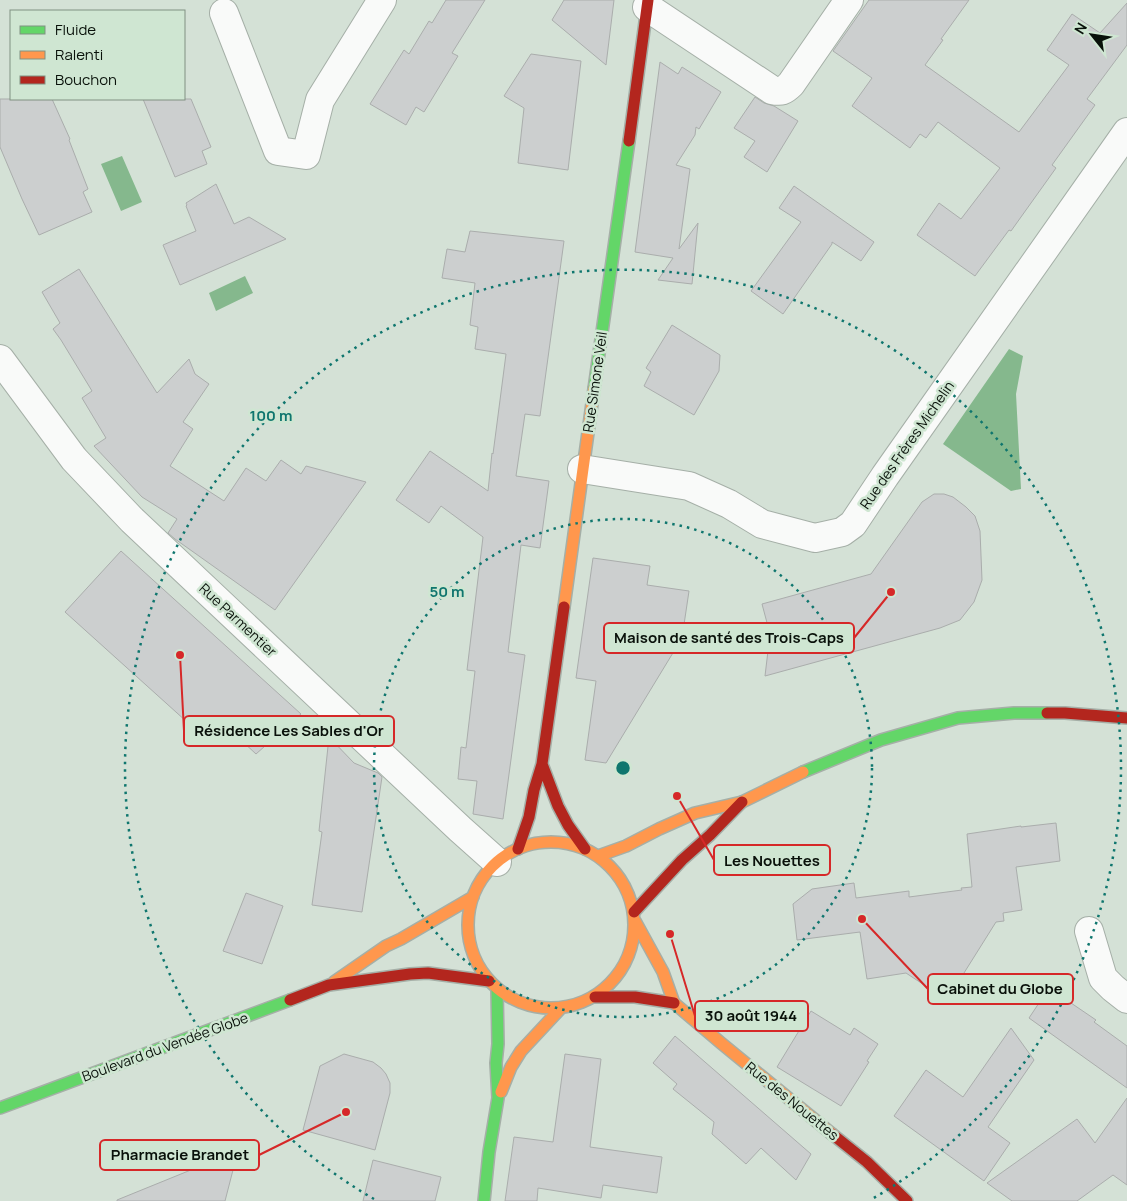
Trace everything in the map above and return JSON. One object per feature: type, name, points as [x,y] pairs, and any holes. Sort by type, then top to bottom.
[{"type":"main road","name":"Rue Simone Veil","points":[[508,855],[529,817],[534,790],[542,764],[648,4]]},
{"type":"main road","points":[[598,856],[626,846],[659,829],[695,814],[742,802],[820,764],[927,726],[958,718],[1014,713],[1127,718]]},
{"type":"main road","name":"Rue Simone Veil","points":[[542,764],[558,806],[568,825],[585,849]]},
{"type":"main road","points":[[595,997],[635,997],[674,1003],[663,972],[634,917],[627,890],[615,871],[598,856],[585,849],[563,843],[540,843],[508,855],[483,878],[473,897],[468,926],[473,956],[489,981],[497,990],[517,1002],[538,1008],[561,1008],[578,1004],[595,997],[617,977],[630,951],[634,917],[682,860],[742,802]]},
{"type":"main road","name":"Boulevard du Vendée Globe","points":[[330,985],[386,946],[473,897]]},
{"type":"main road","name":"Boulevard du Vendée Globe","points":[[0,1108],[330,985],[428,973],[489,981]]},
{"type":"main road","points":[[484,1201],[489,1152],[498,1098],[496,1064],[498,1044],[497,990]]},
{"type":"main road","name":"Rue des Nouettes","points":[[674,1003],[867,1162],[907,1201]]},
{"type":"main road","points":[[498,1098],[511,1067],[521,1051],[561,1008]]},
{"type":"street","points":[[224,14],[278,151],[306,155],[320,100],[382,0]]},
{"type":"street","points":[[648,4],[772,90],[780,92],[791,84],[849,0]]},
{"type":"street","name":"Rue des Frères Michelin","points":[[582,469],[689,486],[729,504],[762,524],[815,538],[842,532],[853,524],[1127,132]]},
{"type":"street","name":"Rue Parmentier","points":[[0,359],[74,459],[132,520],[460,829],[508,855]]},
{"type":"street","points":[[1089,931],[1103,978],[1112,988],[1127,999]]},
{"type":"shaded area","points":[[122,156],[142,202],[121,211],[101,164]]},
{"type":"shaded area","points":[[245,276],[253,293],[216,311],[209,293]]},
{"type":"shaded area","points":[[1009,349],[1023,356],[1016,394],[1021,489],[1011,491],[943,444]]},
{"type":"building","points":[[446,0],[485,0],[452,53],[458,56],[424,112],[416,107],[406,125],[370,104],[404,50],[409,54],[429,21],[432,23]]},
{"type":"building","points":[[564,0],[614,0],[606,65],[552,20]]},
{"type":"building","points":[[869,0],[969,0],[925,65],[1019,132],[1069,65],[1047,50],[1072,14],[1100,33],[1127,3],[1127,45],[1087,99],[1095,105],[1052,165],[1056,168],[1011,231],[1009,230],[975,276],[917,235],[939,203],[961,219],[1000,168],[938,122],[926,138],[920,134],[910,148],[852,106],[872,78],[833,51]]},
{"type":"building","points":[[531,54],[581,61],[568,170],[518,163],[524,108],[504,96]]},
{"type":"building","points":[[660,62],[678,74],[682,67],[721,92],[699,129],[696,127],[695,135],[676,165],[690,169],[679,249],[698,223],[692,284],[658,280],[673,258],[635,252]]},
{"type":"building","points":[[755,97],[798,121],[767,172],[744,157],[755,141],[734,128]]},
{"type":"building","points":[[0,99],[52,100],[70,139],[88,189],[83,192],[92,212],[39,235],[0,147]]},
{"type":"building","points":[[191,99],[211,147],[202,151],[207,164],[175,177],[143,100]]},
{"type":"building","points":[[216,184],[234,224],[249,217],[286,239],[180,285],[163,245],[196,231],[186,203]]},
{"type":"building","points":[[794,186],[874,242],[861,261],[832,242],[783,314],[751,291],[801,222],[779,208]]},
{"type":"building","points":[[470,231],[564,241],[540,416],[525,414],[516,476],[549,481],[540,548],[521,545],[508,652],[525,655],[503,819],[473,814],[477,781],[458,779],[461,747],[466,748],[475,671],[467,670],[483,537],[441,506],[429,523],[396,500],[430,451],[488,491],[506,354],[475,349],[478,327],[470,325],[475,283],[442,278],[447,249],[465,252]]},
{"type":"building","points":[[79,269],[157,393],[189,359],[195,374],[209,384],[183,422],[193,429],[170,466],[224,501],[246,468],[266,481],[281,460],[301,474],[306,466],[366,482],[275,610],[168,533],[177,519],[142,497],[94,446],[106,438],[82,398],[92,391],[53,329],[60,323],[42,292]]},
{"type":"building","points":[[672,325],[720,355],[719,371],[694,415],[644,386],[651,372],[646,368]]},
{"type":"building","points":[[934,494],[944,494],[953,497],[966,507],[975,516],[980,531],[982,580],[974,602],[960,620],[940,628],[765,676],[770,634],[762,604],[871,574],[922,502]]},
{"type":"building","points":[[121,551],[301,714],[256,754],[242,741],[237,746],[230,740],[225,746],[212,735],[207,740],[65,612]]},
{"type":"building","points":[[593,558],[650,566],[647,585],[689,591],[682,638],[606,763],[585,760],[596,681],[576,678]]},
{"type":"building","points":[[329,737],[354,763],[378,773],[382,777],[362,912],[312,905],[322,832],[319,831]]},
{"type":"building","points":[[1056,823],[1060,861],[1016,867],[1022,910],[1003,913],[1004,921],[996,922],[947,1000],[906,973],[867,979],[860,932],[797,940],[793,904],[812,889],[854,883],[856,898],[909,891],[909,897],[962,890],[961,888],[972,887],[967,834]]},
{"type":"building","points":[[246,893],[283,906],[262,964],[223,951]]},
{"type":"building","points":[[1049,988],[1096,1020],[1094,1022],[1127,1046],[1127,1088],[1029,1018]]},
{"type":"building","points":[[811,1011],[850,1035],[854,1028],[878,1044],[841,1106],[777,1067]]},
{"type":"building","points":[[1011,1028],[1034,1060],[988,1127],[1010,1143],[984,1181],[894,1116],[926,1070],[963,1097]]},
{"type":"building","points":[[675,1036],[811,1154],[796,1180],[761,1148],[746,1164],[712,1134],[714,1122],[673,1089],[677,1084],[653,1063]]},
{"type":"building","points":[[344,1054],[373,1062],[386,1074],[390,1083],[390,1093],[375,1150],[303,1130],[320,1066]]},
{"type":"building","points":[[565,1054],[601,1059],[590,1147],[662,1157],[657,1193],[603,1185],[601,1198],[538,1188],[537,1201],[505,1201],[514,1137],[553,1142]]},
{"type":"building","points":[[1127,1098],[1127,1185],[1113,1175],[1077,1201],[1012,1201],[987,1183],[1077,1119],[1095,1143]]},
{"type":"building","points":[[373,1160],[441,1177],[435,1201],[363,1201]]},
{"type":"building","points":[[208,1163],[233,1170],[225,1201],[117,1201],[117,1200]]},
{"type":"traffic: fast","points":[[594,389],[629,141]]},
{"type":"traffic: fast","points":[[803,772],[881,740],[958,718],[1014,713],[1047,713]]},
{"type":"traffic: fast","points":[[484,1201],[489,1152],[498,1098],[496,1063],[498,1044],[497,990]]},
{"type":"traffic: fast","points":[[0,1108],[290,1000]]},
{"type":"traffic: slow","points":[[564,607],[594,389]]},
{"type":"traffic: slow","points":[[598,856],[626,846],[695,813],[742,802],[803,772]]},
{"type":"traffic: slow","points":[[551,842],[583,848],[610,866],[628,893],[634,925],[628,957],[610,984],[583,1002],[551,1008],[519,1002],[492,984],[474,957],[468,925],[474,893],[492,866],[519,848],[551,842]]},
{"type":"traffic: slow","points":[[334,982],[386,946],[473,897]]},
{"type":"traffic: slow","points":[[635,921],[663,972],[674,1003],[832,1134]]},
{"type":"traffic: slow","points":[[501,1092],[511,1067],[521,1051],[561,1008]]},
{"type":"traffic: jam","points":[[629,141],[648,0]]},
{"type":"traffic: jam","points":[[518,849],[529,817],[534,790],[542,764],[564,607]]},
{"type":"traffic: jam","points":[[1047,713],[1127,718]]},
{"type":"traffic: jam","points":[[542,764],[558,806],[568,825],[585,849]]},
{"type":"traffic: jam","points":[[634,912],[682,860],[742,802]]},
{"type":"traffic: jam","points":[[290,1000],[329,985],[410,974],[428,973],[489,981]]},
{"type":"traffic: jam","points":[[595,997],[635,997],[674,1003]]},
{"type":"traffic: jam","points":[[832,1134],[867,1162],[907,1201]]},
{"type":"place","name":"Maison de santé des Trois-Caps","points":[[891,592]]},
{"type":"place","name":"Résidence Les Sables d'Or","points":[[180,655]]},
{"type":"place","name":"Les Nouettes","points":[[677,796]]},
{"type":"place","name":"Cabinet du Globe","points":[[862,919]]},
{"type":"place","name":"30 août 1944","points":[[670,934]]},
{"type":"place","name":"Pharmacie Brandet","points":[[346,1112]]}]
